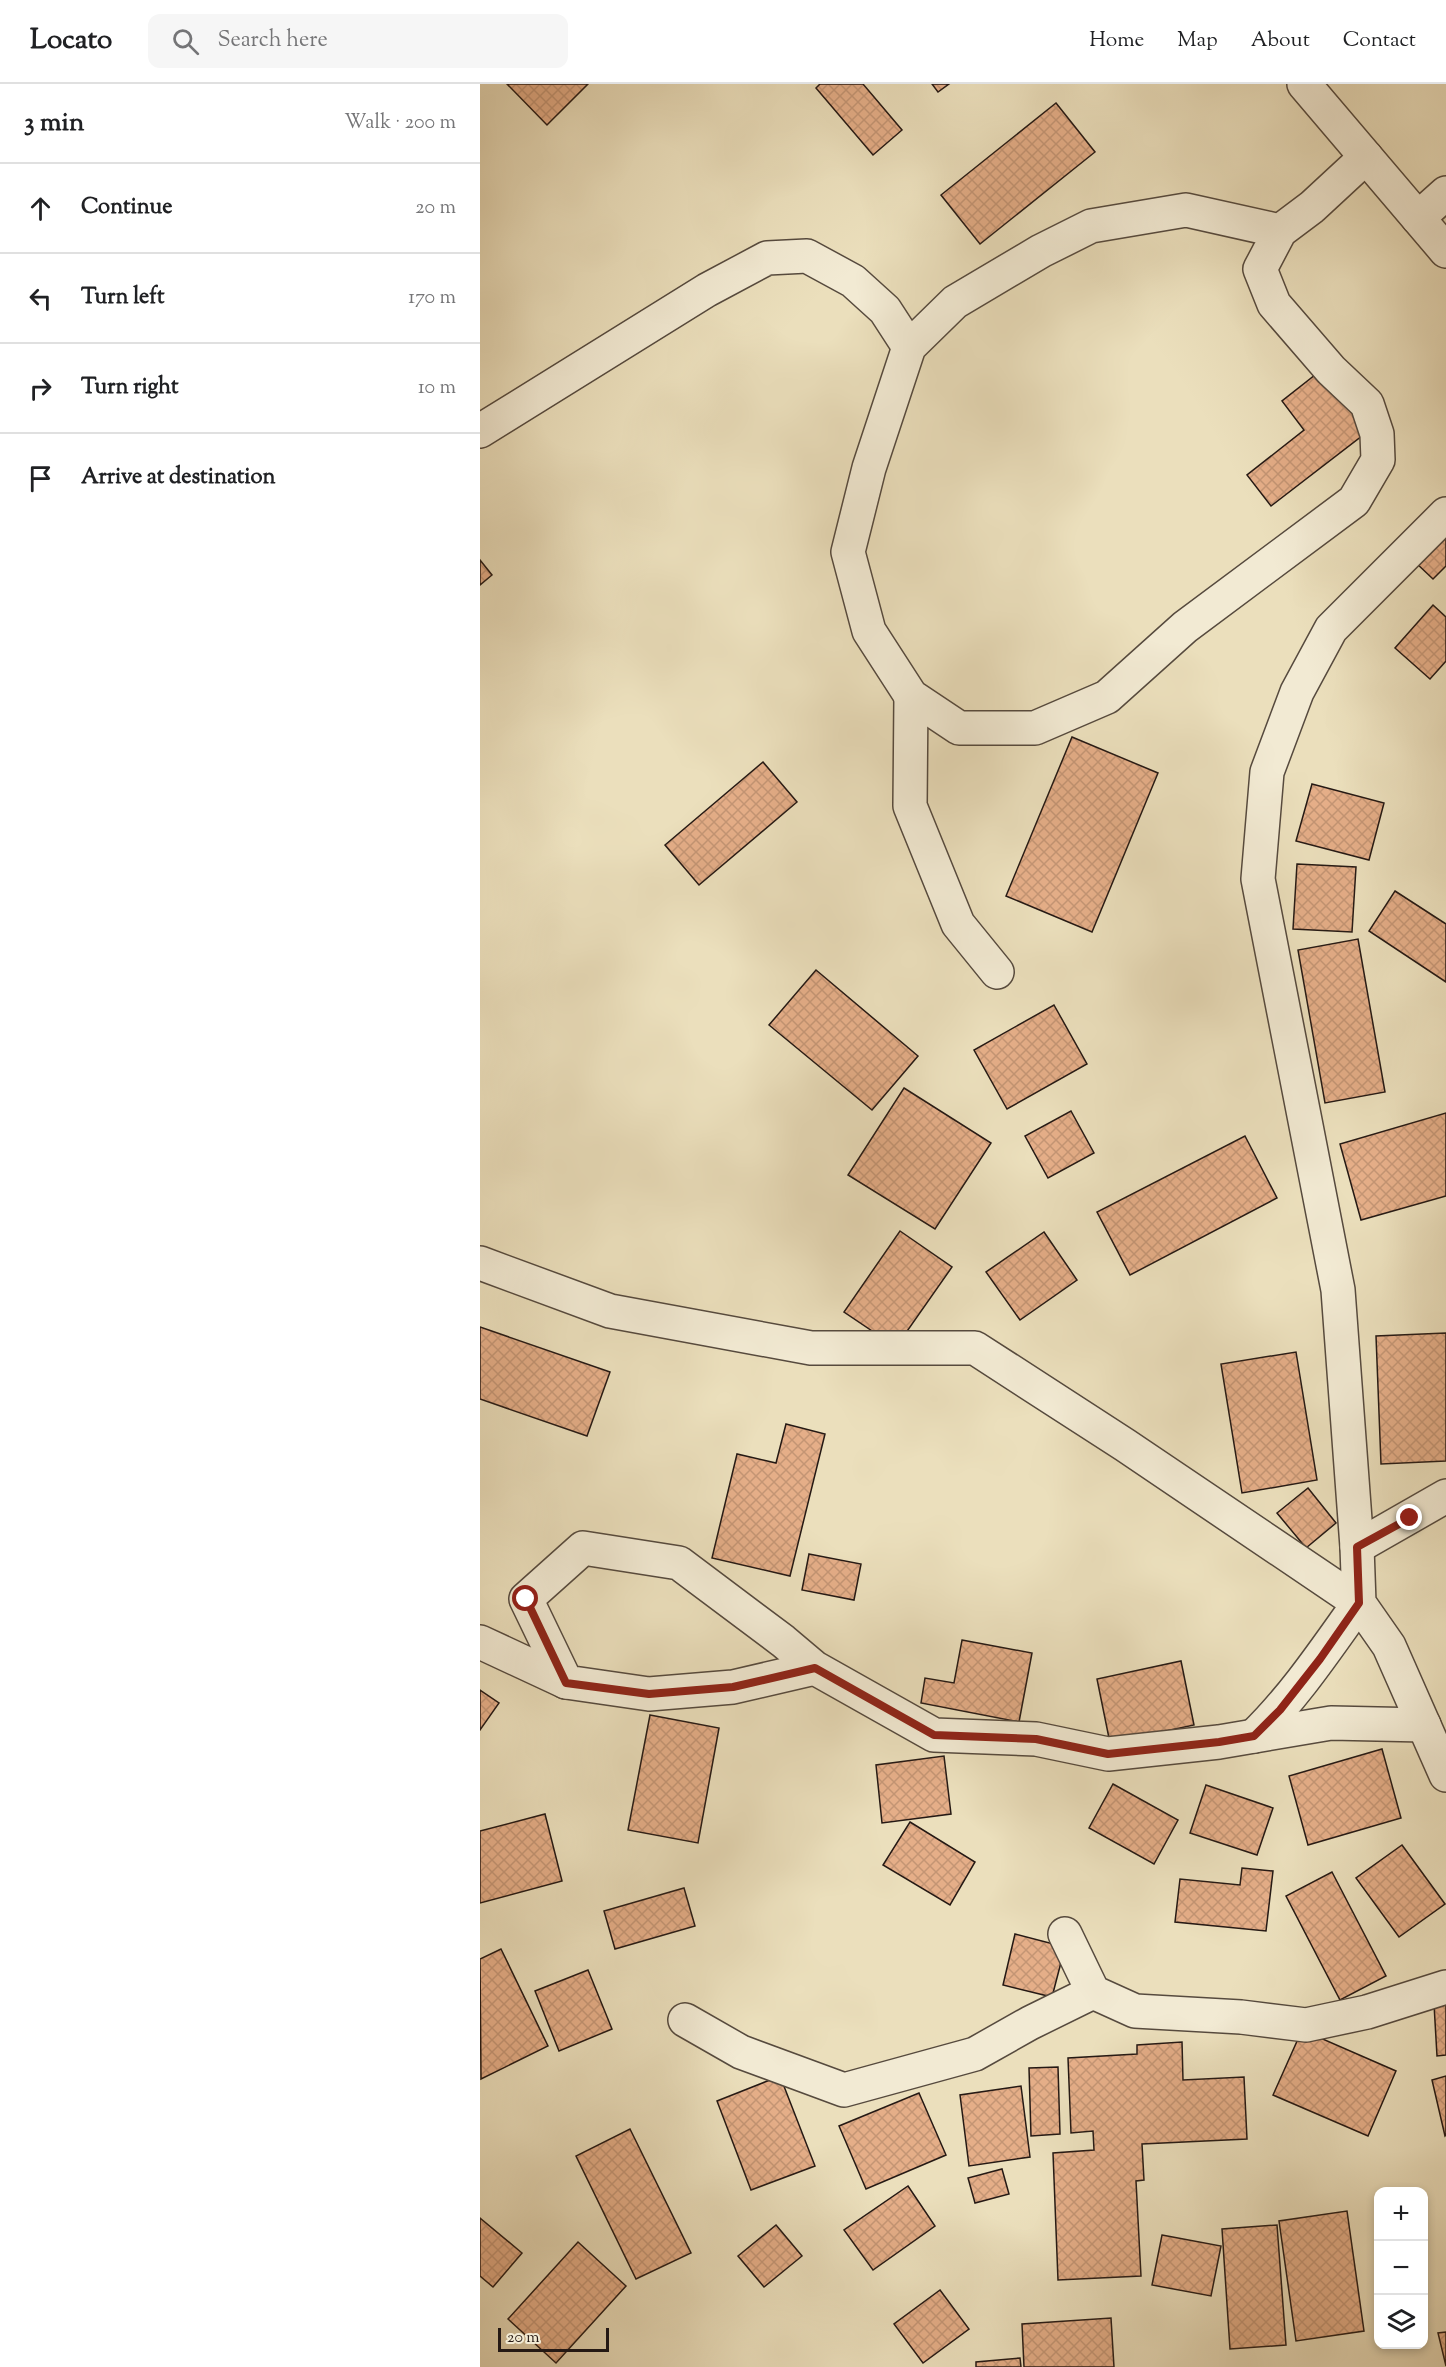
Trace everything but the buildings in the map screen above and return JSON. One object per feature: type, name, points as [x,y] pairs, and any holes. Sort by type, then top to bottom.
[{"type":"street","points":[[1304,84],[1446,251]]},
{"type":"street","points":[[1280,231],[1186,210],[1091,226],[1041,251],[955,302],[909,347],[869,468],[848,552],[869,631],[911,696],[958,728],[1035,728],[1107,697],[1185,627],[1354,501],[1378,460],[1377,434],[1367,404],[1331,370],[1274,304],[1260,269],[1280,231],[1312,207],[1366,157]]},
{"type":"street","points":[[1418,218],[1446,193]]},
{"type":"street","points":[[480,431],[707,290],[767,258],[807,256],[852,281],[885,310],[909,347]]},
{"type":"street","points":[[1254,1736],[1280,1710],[1320,1659],[1359,1603],[1338,1290],[1258,879],[1267,772],[1297,692],[1331,629],[1446,514]]},
{"type":"street","points":[[911,696],[910,806],[958,924],[998,972]]},
{"type":"street","points":[[480,1263],[610,1311],[811,1348],[975,1348],[1359,1603],[1389,1646],[1446,1775]]},
{"type":"street","points":[[1357,1547],[1446,1496]]},
{"type":"street","points":[[566,1683],[526,1599],[583,1548],[679,1563],[783,1641],[815,1668],[934,1735],[1036,1739],[1108,1754],[1219,1742],[1331,1723],[1424,1725]]},
{"type":"street","points":[[480,1642],[566,1683],[649,1694],[733,1687],[815,1668]]},
{"type":"street","points":[[1065,1934],[1093,1992],[1135,2011],[1241,2017],[1306,2025],[1367,2012],[1446,1987]]},
{"type":"street","points":[[685,2020],[741,2052],[844,2090],[975,2054],[1030,2023],[1093,1992]]},
{"type":"route","points":[[526,1599],[566,1683],[649,1694],[733,1687],[815,1668],[934,1735],[1036,1739],[1108,1754],[1254,1736],[1280,1710],[1320,1659],[1359,1603],[1357,1547],[1410,1518]]}]
